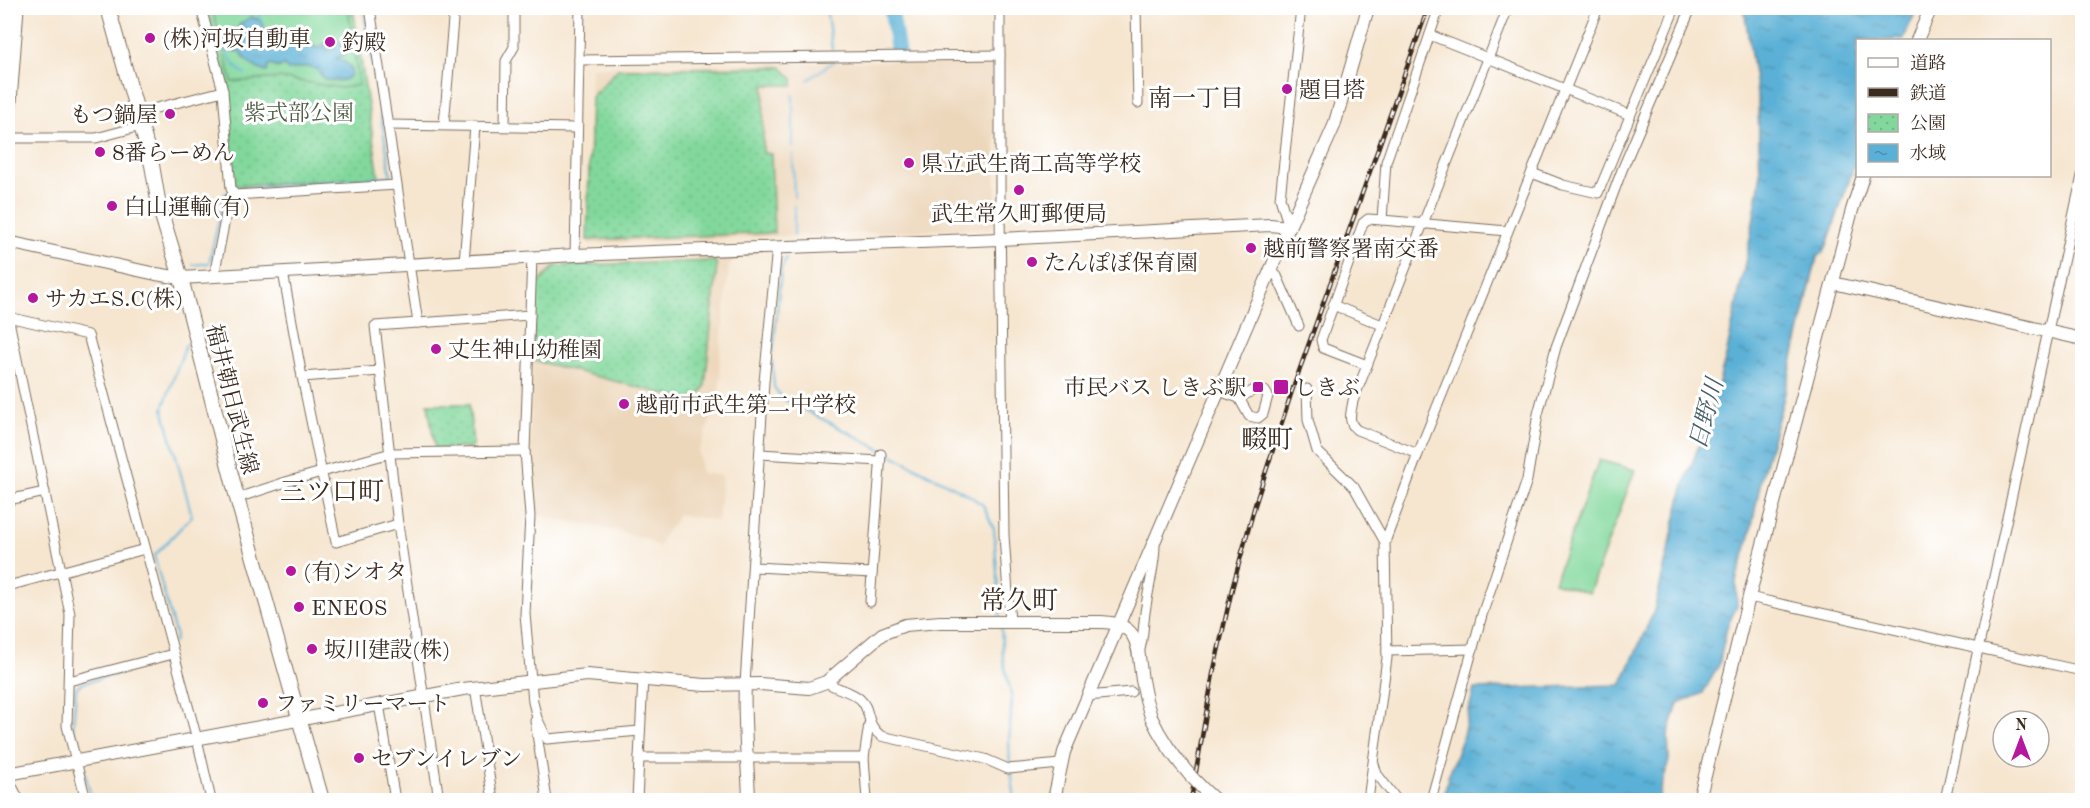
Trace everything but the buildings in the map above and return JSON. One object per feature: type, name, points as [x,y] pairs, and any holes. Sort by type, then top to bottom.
[{"type":"main road","name":"福井朝日武生線","points":[[108,8],[152,165],[159,206],[181,278],[237,498],[321,801]]},
{"type":"street","points":[[8,155],[19,8]]},
{"type":"street","points":[[201,8],[223,91],[231,189],[235,195]]},
{"type":"street","points":[[370,8],[418,323]]},
{"type":"street","points":[[444,125],[454,8]]},
{"type":"street","points":[[505,126],[506,61],[513,47],[514,8]]},
{"type":"street","points":[[574,255],[580,8]]},
{"type":"street","points":[[1000,8],[1004,622]]},
{"type":"street","points":[[1136,8],[1138,104]]},
{"type":"street","points":[[1289,226],[1280,198],[1301,8]]},
{"type":"street","points":[[1054,801],[1060,764],[1087,696],[1334,126],[1368,8]]},
{"type":"street","points":[[1383,220],[1386,162],[1439,8]]},
{"type":"street","points":[[1418,454],[1352,426],[1350,420],[1353,401],[1508,8]]},
{"type":"street","points":[[1368,801],[1387,651],[1385,542],[1418,454],[1598,8]]},
{"type":"street","points":[[1532,173],[1563,185],[1598,193],[1674,8]]},
{"type":"street","points":[[1431,801],[1491,586],[1527,480],[1540,403],[1556,347],[1622,170],[1691,8]]},
{"type":"street","points":[[1917,39],[1931,8]]},
{"type":"street","points":[[2072,8],[2082,10]]},
{"type":"street","points":[[1430,35],[1630,115]]},
{"type":"street","points":[[579,60],[1000,55]]},
{"type":"street","points":[[9,138],[96,138],[139,119],[223,91]]},
{"type":"street","points":[[388,125],[577,128]]},
{"type":"street","points":[[464,262],[475,126]]},
{"type":"street","points":[[1699,801],[1749,597],[1863,177]]},
{"type":"street","points":[[1946,801],[2082,177]]},
{"type":"street","points":[[214,276],[229,199],[235,195],[397,184]]},
{"type":"street","points":[[1367,365],[1323,348],[1321,340],[1364,223],[1368,219],[1507,231]]},
{"type":"street","points":[[8,242],[181,278],[574,255],[1000,239],[1259,225],[1289,226]]},
{"type":"street","points":[[749,801],[744,711],[764,382],[777,247]]},
{"type":"street","points":[[532,257],[525,451],[530,516],[525,614],[530,681],[547,801]]},
{"type":"street","points":[[1270,271],[1276,276],[1299,326]]},
{"type":"street","points":[[283,272],[336,542],[398,525]]},
{"type":"street","points":[[1833,284],[2082,339]]},
{"type":"street","points":[[1333,305],[1382,326]]},
{"type":"street","points":[[439,801],[398,525],[375,326],[530,315]]},
{"type":"street","points":[[86,801],[67,726],[70,614],[8,317],[88,335],[197,739],[211,801]]},
{"type":"street","points":[[302,377],[380,372]]},
{"type":"street","points":[[1307,389],[1308,420],[1317,451],[1354,488],[1385,542]]},
{"type":"street","points":[[1219,391],[1239,398]]},
{"type":"street","points":[[237,498],[391,453],[525,451]]},
{"type":"street","points":[[760,454],[881,457],[870,602]]},
{"type":"street","points":[[8,500],[45,492]]},
{"type":"street","points":[[1139,653],[1143,642],[1145,609],[1155,556],[1155,538]]},
{"type":"street","points":[[8,586],[145,549]]},
{"type":"street","points":[[753,567],[872,573]]},
{"type":"street","points":[[1749,597],[2082,671]]},
{"type":"street","points":[[19,801],[8,776],[75,760],[299,721],[475,687],[587,675],[705,684],[809,688],[826,682],[882,634],[905,625],[940,622],[1101,622],[1119,624],[1132,633],[1139,653],[1142,680],[1151,717],[1158,733],[1174,758],[1215,801]]},
{"type":"street","points":[[1387,651],[1473,649]]},
{"type":"street","points":[[69,681],[173,654]]},
{"type":"street","points":[[637,801],[643,678]]},
{"type":"street","points":[[826,682],[861,700],[866,709],[869,724],[864,758],[867,801]]},
{"type":"street","points":[[475,687],[493,801]]},
{"type":"street","points":[[1087,696],[1131,692]]},
{"type":"street","points":[[379,704],[395,801]]},
{"type":"street","points":[[534,710],[547,739],[640,731]]},
{"type":"street","points":[[869,724],[881,736],[985,759],[1008,769],[1060,764]]},
{"type":"street","points":[[639,758],[864,758]]},
{"type":"street","points":[[1373,759],[1377,774],[1397,801]]},
{"type":"shaded area","points":[[991,59],[995,62],[996,222],[989,228],[589,244],[587,238],[591,67]]},
{"type":"shaded area","name":"越前市武生第二中学校","points":[[734,258],[729,267],[718,399],[699,451],[701,473],[722,476],[718,521],[677,514],[659,547],[643,537],[538,515],[534,510],[529,447],[536,269],[542,264]]},
{"type":"green space","name":"紫式部公園","points":[[206,8],[353,8],[379,177],[234,186],[228,87]]},
{"type":"green space","points":[[212,8],[348,8],[359,85],[341,88],[280,78],[232,82]]},
{"type":"green space","points":[[781,67],[793,79],[793,85],[764,85],[763,153],[771,154],[774,233],[587,240],[591,97],[618,69]]},
{"type":"green space","points":[[715,261],[717,265],[705,386],[696,397],[688,400],[532,360],[536,286],[555,266]]},
{"type":"green space","points":[[428,404],[469,404],[473,444],[469,448],[435,449]]},
{"type":"green space","points":[[1599,460],[1635,470],[1589,593],[1554,582]]},
{"type":"water","points":[[1744,8],[1917,8],[1903,39],[1856,39],[1856,160],[1827,245],[1823,253],[1817,257],[1783,401],[1762,475],[1749,540],[1736,581],[1737,606],[1727,627],[1719,665],[1703,693],[1678,704],[1668,735],[1669,760],[1658,800],[1443,800],[1448,777],[1462,739],[1474,689],[1621,685],[1654,611],[1683,488],[1709,418],[1726,356],[1760,179],[1758,101]]},
{"type":"water","points":[[252,16],[261,21],[266,31],[276,29],[289,38],[299,36],[317,48],[326,43],[327,50],[335,49],[334,41],[339,41],[345,49],[345,54],[337,59],[345,62],[351,68],[351,75],[342,80],[332,81],[325,80],[317,70],[309,67],[288,70],[283,65],[278,68],[271,65],[267,72],[256,67],[245,59],[241,52],[229,50],[230,35]]},
{"type":"waterway","points":[[259,8],[261,21]]},
{"type":"waterway","points":[[236,189],[391,176],[363,8]]},
{"type":"waterway","points":[[826,8],[832,49]]},
{"type":"waterway","points":[[891,8],[898,53]]},
{"type":"waterway","points":[[234,32],[226,31],[225,43],[232,61],[245,74]]},
{"type":"waterway","points":[[808,80],[834,61]]},
{"type":"waterway","points":[[793,95],[793,146]]},
{"type":"waterway","points":[[793,154],[794,197]]},
{"type":"waterway","points":[[193,265],[209,263],[225,194],[231,192]]},
{"type":"waterway","points":[[794,206],[794,235]]},
{"type":"waterway","points":[[773,352],[781,270],[786,258]]},
{"type":"waterway","points":[[174,642],[176,637],[154,556],[192,516],[163,408],[186,344]]},
{"type":"waterway","points":[[772,361],[774,387],[782,398],[967,494],[983,505],[994,529],[1000,617]]},
{"type":"waterway","points":[[1001,625],[1003,659],[1012,698],[1010,765]]},
{"type":"waterway","points":[[79,748],[73,727],[76,688],[80,684],[163,661]]},
{"type":"waterway","points":[[84,770],[92,800]]},
{"type":"waterway","points":[[1011,771],[1015,800]]},
{"type":"railway","points":[[1191,800],[1213,674],[1232,589],[1255,505],[1292,391],[1428,8]]},
{"type":"place","name":"(株)河坂自動車","points":[[150,38]]},
{"type":"place","name":"釣殿","points":[[330,42]]},
{"type":"place","name":"題目塔","points":[[1287,89]]},
{"type":"place","name":"もつ鍋屋","points":[[170,114]]},
{"type":"place","name":"8番らーめん","points":[[100,152]]},
{"type":"place","name":"県立武生商工高等学校","points":[[909,163]]},
{"type":"place","name":"武生常久町郵便局","points":[[1019,190]]},
{"type":"place","name":"白山運輸(有)","points":[[112,206]]},
{"type":"place","name":"越前警察署南交番","points":[[1251,248]]},
{"type":"place","name":"たんぽぽ保育園","points":[[1032,262]]},
{"type":"place","name":"サカエS.C(株)","points":[[33,298]]},
{"type":"place","name":"丈生神山幼稚園","points":[[436,349]]},
{"type":"place","name":"市民バス しきぶ駅","points":[[1258,387]]},
{"type":"place","name":"しきぶ","points":[[1281,387]]},
{"type":"place","name":"越前市武生第二中学校","points":[[624,404]]},
{"type":"place","name":"(有)シオタ","points":[[291,571]]},
{"type":"place","name":"ENEOS","points":[[299,607]]},
{"type":"place","name":"坂川建設(株)","points":[[312,649]]},
{"type":"place","name":"ファミリーマート","points":[[263,703]]},
{"type":"place","name":"セブンイレブン","points":[[359,758]]},
{"type":"district","name":"南一丁目","points":[[1196,98]]},
{"type":"district","name":"畷町","points":[[1267,439]]},
{"type":"district","name":"三ツ口町","points":[[332,491]]},
{"type":"district","name":"常久町","points":[[1019,600]]},
{"type":"water label","name":"日野川","points":[[1706,414]]}]
